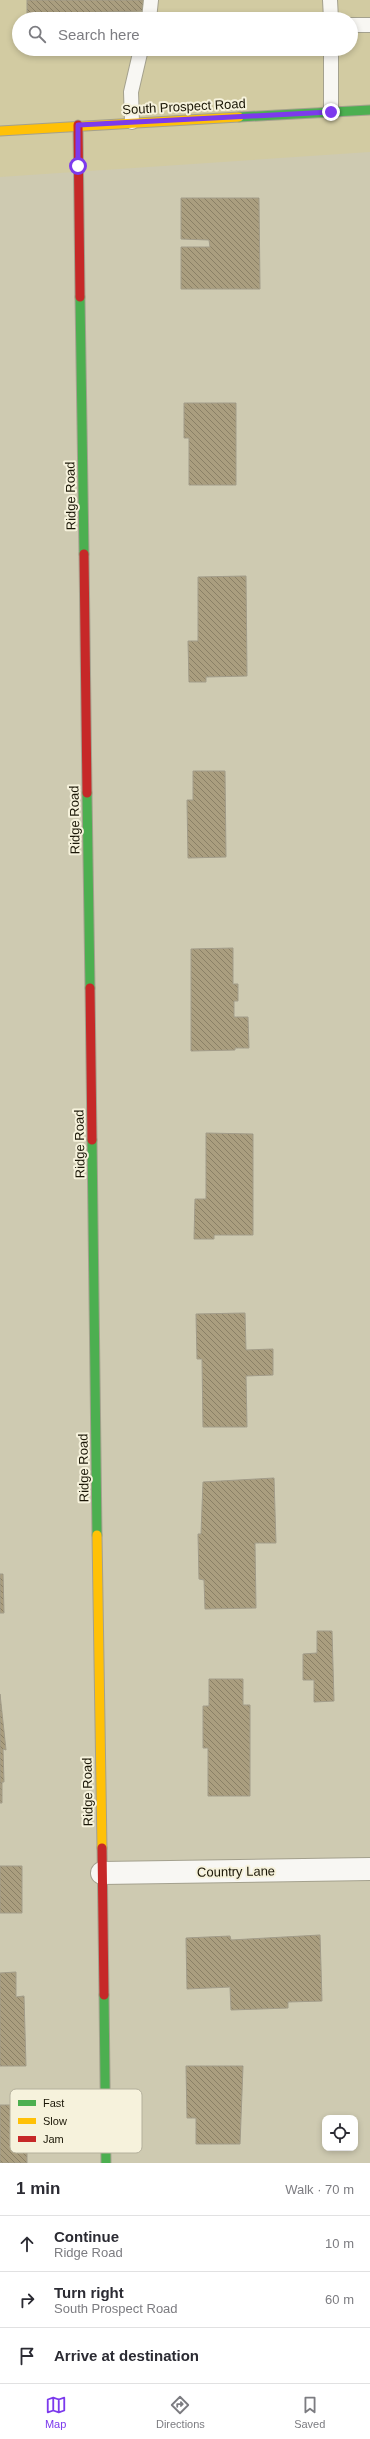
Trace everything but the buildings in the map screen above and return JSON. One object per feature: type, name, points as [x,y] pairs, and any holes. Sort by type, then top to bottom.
[{"type":"street","name":"South Prospect Road","points":[[0,131],[78,125],[370,110]]},
{"type":"street","name":"Ridge Road","points":[[78,125],[105,2089]]},
{"type":"street","name":"Country Lane","points":[[102,1873],[370,1869]]},
{"type":"street","name":"Ridge Road","points":[[106,2153],[106,2163]]},
{"type":"lane","points":[[150,12],[151,0]]},
{"type":"lane","points":[[330,0],[331,12]]},
{"type":"lane","points":[[358,25],[370,25]]},
{"type":"lane","points":[[132,122],[131,92],[139,56]]},
{"type":"lane","points":[[331,56],[331,112]]},
{"type":"shaded area","points":[[0,0],[370,0],[370,152],[0,177]]},
{"type":"traffic: fast","points":[[239,117],[370,110]]},
{"type":"traffic: fast","points":[[80,297],[84,554]]},
{"type":"traffic: fast","points":[[87,793],[90,988]]},
{"type":"traffic: fast","points":[[92,1140],[97,1535]]},
{"type":"traffic: fast","points":[[104,1995],[105,2089]]},
{"type":"traffic: fast","points":[[106,2153],[106,2163]]},
{"type":"traffic: slow","points":[[0,131],[239,117]]},
{"type":"traffic: slow","points":[[97,1535],[102,1848]]},
{"type":"traffic: jam","points":[[78,125],[80,297]]},
{"type":"traffic: jam","points":[[84,554],[87,793]]},
{"type":"traffic: jam","points":[[90,988],[92,1140]]},
{"type":"traffic: jam","points":[[102,1848],[104,1995]]},
{"type":"route","points":[[78,166],[78,125],[331,112]]}]
